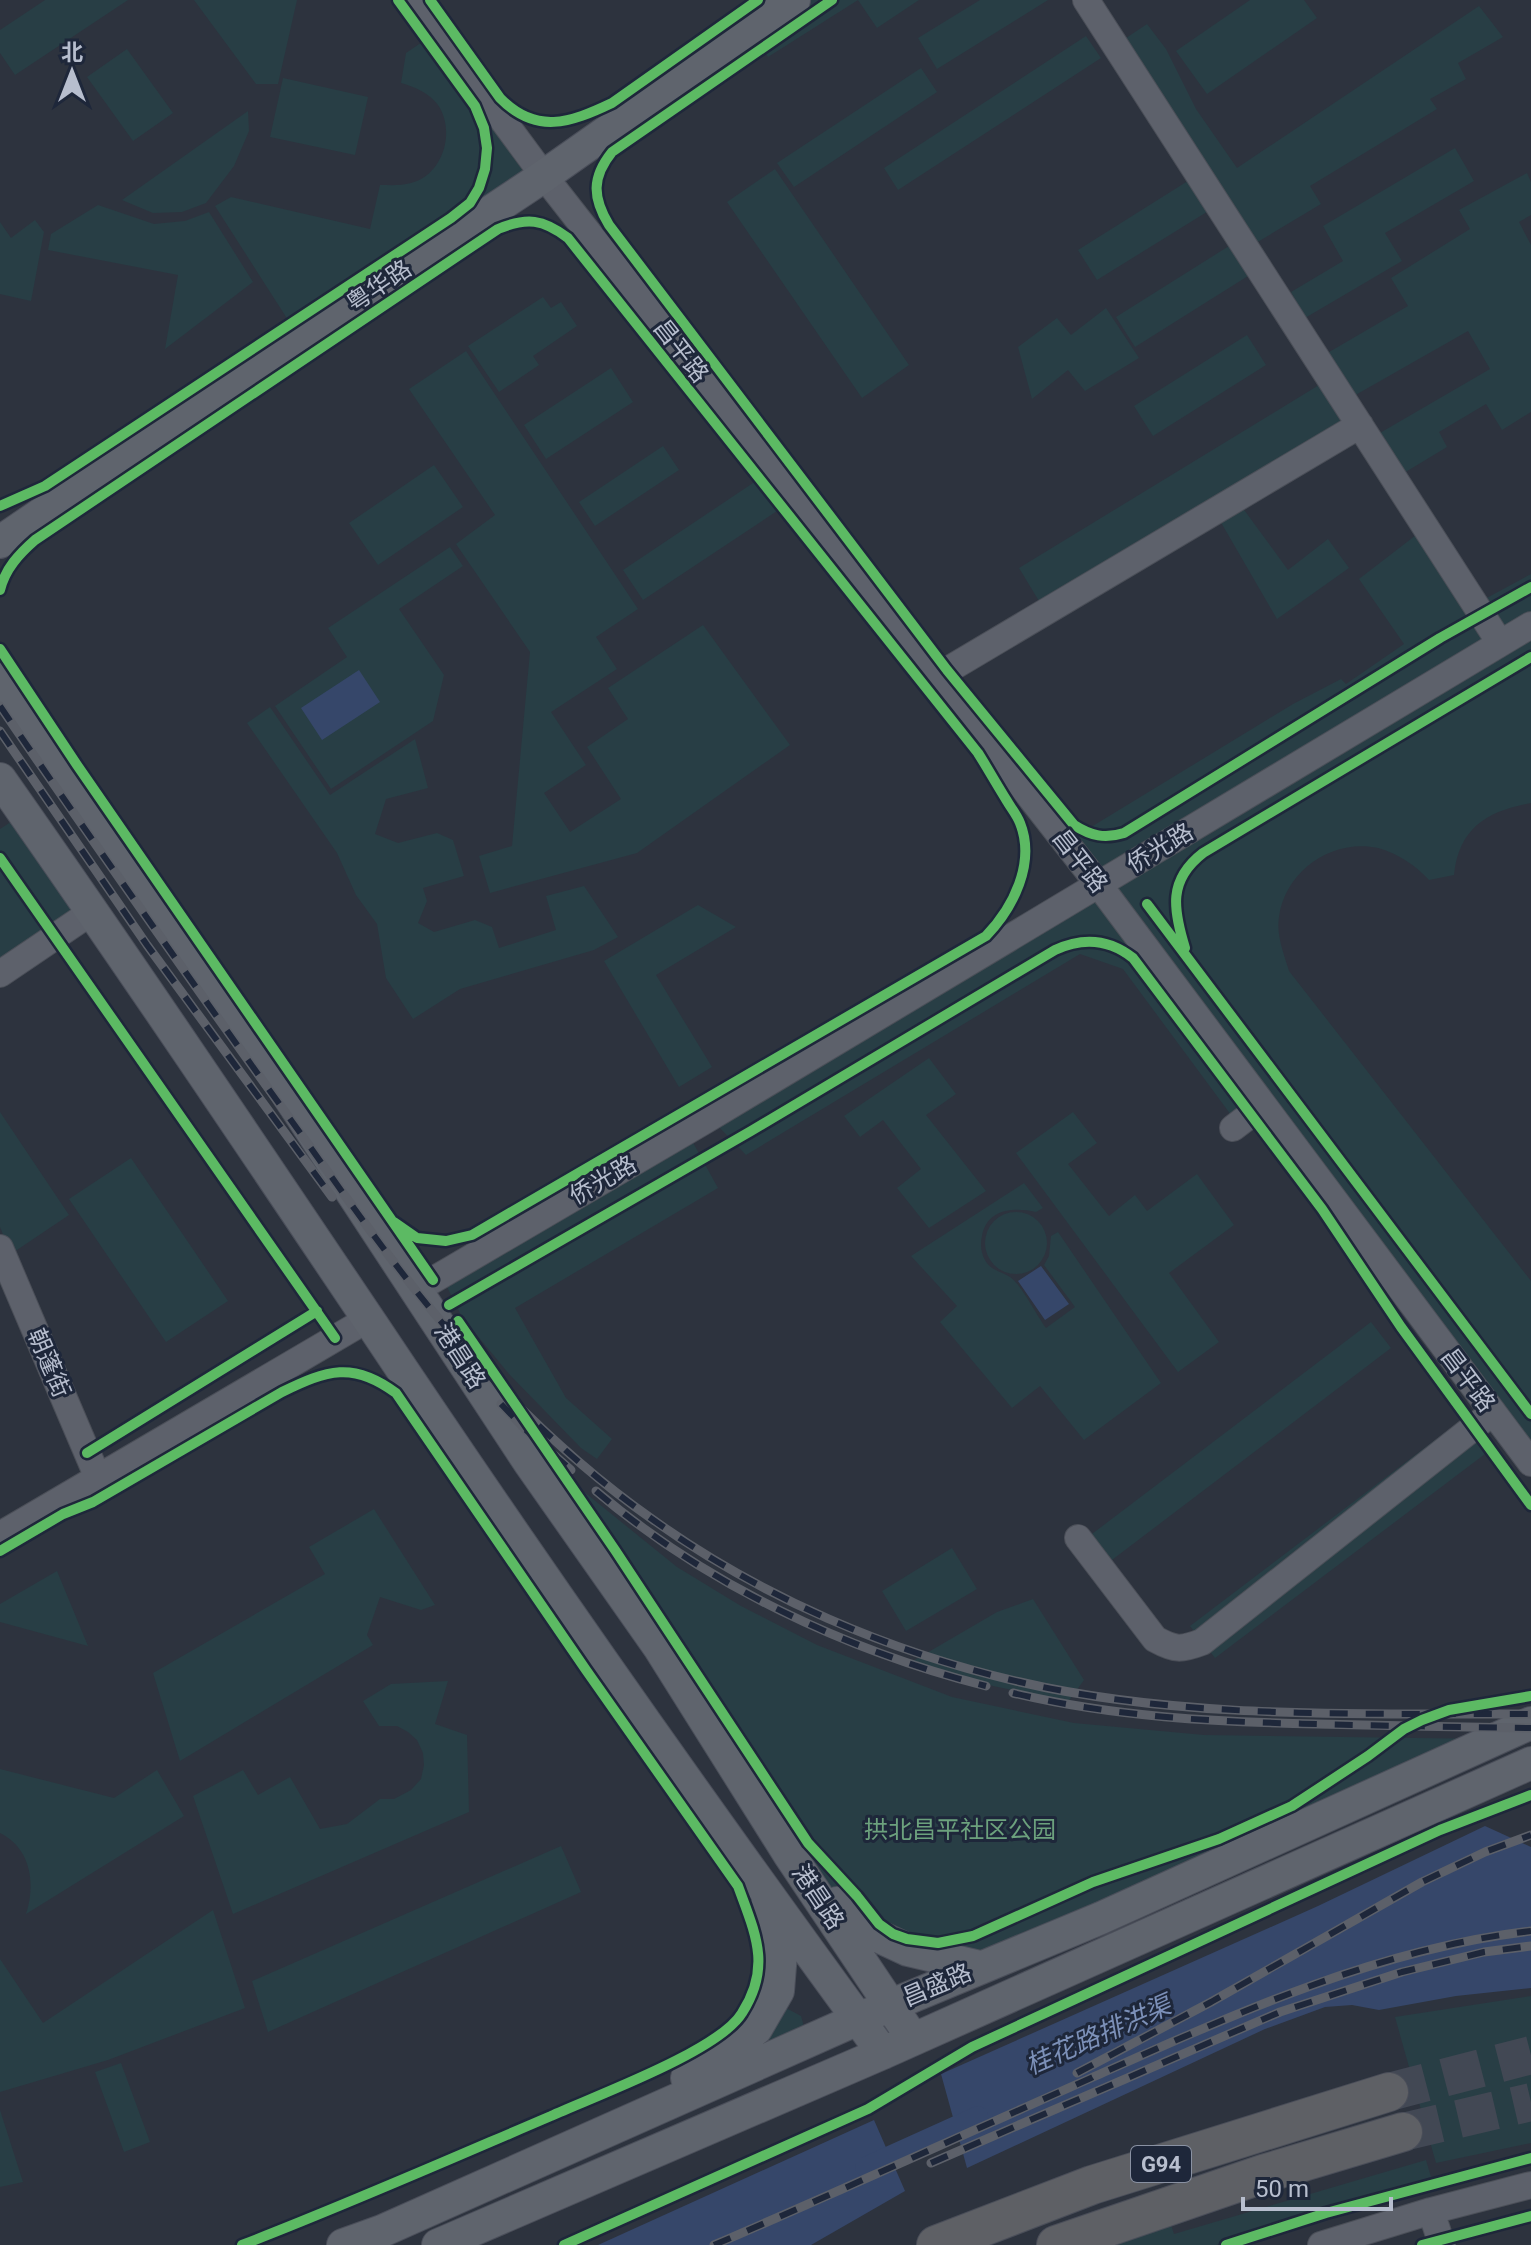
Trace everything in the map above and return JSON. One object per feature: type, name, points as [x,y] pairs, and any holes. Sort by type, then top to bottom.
[{"type":"highway","name":"G94","points":[[936,2245],[1092,2185],[1389,2092]]},
{"type":"highway","name":"G94","points":[[1056,2245],[1263,2174],[1403,2132]]},
{"type":"main road","name":"粤华路","points":[[2,538],[23,520],[52,507],[544,176],[794,0]]},
{"type":"main road","name":"港昌路","points":[[0,679],[276,1077],[529,1462],[659,1647],[789,1854],[913,2039]]},
{"type":"main road","name":"港昌路","points":[[0,779],[93,911],[543,1575],[753,1876],[883,2053]]},
{"type":"main road","name":"昌盛路","points":[[343,2245],[382,2231],[889,2005],[1101,1918],[1531,1723]]},
{"type":"main road","name":"昌盛路","points":[[438,2245],[883,2053],[1531,1763]]},
{"type":"main road","points":[[789,1854],[865,1930],[908,1950],[980,1967]]},
{"type":"main road","points":[[604,2131],[713,2061],[756,2029],[778,1991],[781,1953],[753,1876]]},
{"type":"street","name":"昌平路","points":[[414,0],[544,176],[1099,885],[1531,1463]]},
{"type":"street","points":[[1086,0],[1500,643]]},
{"type":"street","points":[[936,677],[1360,425]]},
{"type":"street","name":"侨光路","points":[[416,1290],[1531,625]]},
{"type":"street","points":[[0,974],[93,911]]},
{"type":"street","points":[[1233,1128],[1263,1105]]},
{"type":"street","name":"朝蓬街","points":[[0,1248],[98,1478]]},
{"type":"street","points":[[0,1535],[368,1319]]},
{"type":"street","points":[[1078,1538],[1155,1639],[1172,1648],[1185,1648],[1202,1642],[1493,1412]]},
{"type":"street","points":[[1321,2245],[1431,2211],[1531,2185]]},
{"type":"street","points":[[1431,2211],[1442,2245]]},
{"type":"green space","points":[[45,0],[128,0],[15,75],[0,53],[0,30]]},
{"type":"green space","points":[[194,0],[297,0],[278,84],[256,84]]},
{"type":"green space","points":[[807,0],[858,0],[768,57],[755,37]]},
{"type":"green space","points":[[858,0],[919,0],[877,28]]},
{"type":"green space","points":[[980,0],[1048,0],[937,69],[918,38]]},
{"type":"green space","points":[[1250,0],[1304,0],[1317,18],[1207,94],[1176,51]]},
{"type":"green space","points":[[1479,6],[1503,37],[1458,63],[1466,79],[1430,99],[1437,109],[1310,186],[1321,204],[1251,246],[1123,40],[1147,24],[1166,49],[1196,109],[1237,168]]},
{"type":"green space","points":[[434,34],[535,175],[297,334],[215,206],[231,197],[370,229],[380,185],[403,185],[422,178],[438,162],[443,151],[446,127],[438,105],[421,91],[401,83],[406,53]]},
{"type":"green space","points":[[1086,36],[1101,58],[898,190],[884,168]]},
{"type":"green space","points":[[127,49],[173,113],[133,141],[87,77]]},
{"type":"green space","points":[[921,68],[937,92],[794,187],[777,163]]},
{"type":"green space","points":[[283,78],[368,97],[355,155],[270,137]]},
{"type":"green space","points":[[248,111],[249,131],[234,166],[206,203],[182,212],[153,213],[122,200]]},
{"type":"green space","points":[[1455,148],[1474,181],[1385,233],[1402,261],[1305,318],[1291,292],[1343,261],[1323,226]]},
{"type":"green space","points":[[775,169],[909,365],[862,398],[727,202]]},
{"type":"green space","points":[[1527,173],[1531,182],[1531,215],[1519,222],[1531,245],[1531,412],[1502,430],[1486,404],[1439,432],[1447,447],[1399,476],[1373,437],[1490,369],[1468,331],[1352,397],[1324,355],[1408,306],[1391,278],[1470,229],[1459,210]]},
{"type":"green space","points":[[1191,179],[1210,210],[1097,280],[1078,250]]},
{"type":"green space","points":[[98,205],[154,224],[185,221],[209,212],[253,282],[165,349],[178,275],[48,250],[51,234]]},
{"type":"green space","points":[[35,220],[44,232],[31,301],[0,294],[0,222],[11,238]]},
{"type":"green space","points":[[1229,246],[1248,276],[1135,347],[1116,317]]},
{"type":"green space","points":[[543,297],[551,308],[561,302],[577,326],[533,356],[539,365],[499,392],[468,346]]},
{"type":"green space","points":[[1106,308],[1139,358],[1085,391],[1068,370],[1032,399],[1018,347],[1057,318],[1071,335]]},
{"type":"green space","points":[[1247,335],[1266,365],[1153,436],[1134,406]]},
{"type":"green space","points":[[466,351],[638,609],[596,637],[617,669],[551,712],[586,765],[544,793],[570,832],[621,799],[587,747],[628,719],[608,688],[703,625],[790,745],[637,853],[490,893],[479,856],[512,846],[530,652],[456,544],[495,515],[409,389]]},
{"type":"green space","points":[[611,368],[633,402],[546,459],[524,425]]},
{"type":"green space","points":[[1319,385],[1343,424],[1042,606],[1019,568]]},
{"type":"green space","points":[[663,446],[679,470],[595,526],[579,502]]},
{"type":"green space","points":[[434,465],[463,507],[378,565],[349,523]]},
{"type":"green space","points":[[756,481],[777,511],[643,600],[623,570]]},
{"type":"green space","points":[[1242,507],[1288,570],[1328,539],[1349,568],[1277,619],[1219,519]]},
{"type":"green space","points":[[1420,532],[1470,607],[1531,574],[1531,620],[1103,875],[1073,838],[1293,704],[1341,679],[1346,684],[1404,644],[1359,579]]},
{"type":"green space","points":[[450,547],[463,566],[399,609],[444,675],[433,721],[331,789],[275,706],[347,657],[328,628]]},
{"type":"green space","points":[[1531,628],[1531,803],[1502,811],[1478,824],[1462,845],[1454,875],[1429,880],[1406,861],[1378,848],[1361,846],[1328,853],[1301,872],[1291,885],[1283,900],[1278,924],[1289,971],[1531,1281],[1531,1451],[1106,888]]},
{"type":"green space","points":[[270,707],[330,795],[415,739],[428,788],[386,799],[375,834],[398,843],[437,833],[453,840],[464,876],[423,888],[427,901],[418,923],[434,932],[475,920],[492,927],[499,948],[556,930],[546,896],[584,886],[618,937],[594,950],[460,989],[413,1019],[386,978],[377,924],[356,895],[337,853],[247,723]]},
{"type":"green space","points":[[17,818],[82,915],[0,966],[0,829]]},
{"type":"green space","points":[[1098,891],[1256,1103],[1234,1119],[1123,969],[1080,954],[746,1155],[715,1123]]},
{"type":"green space","points":[[698,905],[736,927],[656,975],[712,1067],[679,1087],[604,961]]},
{"type":"green space","points":[[929,1058],[956,1094],[926,1115],[986,1191],[929,1228],[897,1188],[921,1169],[883,1120],[860,1137],[844,1116]]},
{"type":"green space","points":[[0,1112],[69,1215],[11,1254],[0,1227]]},
{"type":"green space","points":[[1073,1112],[1097,1143],[1068,1164],[1109,1216],[1135,1195],[1147,1211],[1197,1174],[1234,1225],[1169,1273],[1219,1342],[1178,1372],[1016,1153]]},
{"type":"green space","points":[[691,1139],[718,1188],[515,1308],[566,1398],[612,1439],[597,1459],[581,1448],[509,1374],[462,1317],[444,1281]]},
{"type":"green space","points":[[131,1158],[228,1301],[166,1342],[69,1199]]},
{"type":"green space","points":[[1024,1183],[1043,1208],[1036,1212],[1010,1210],[989,1220],[981,1242],[987,1264],[1014,1281],[1046,1328],[1075,1307],[1044,1265],[1049,1256],[1051,1236],[1058,1232],[1161,1383],[1084,1440],[1040,1386],[1012,1408],[940,1322],[957,1306],[911,1256]]},
{"type":"green space","points":[[1016,1212],[1028,1214],[1038,1221],[1045,1231],[1045,1255],[1038,1265],[1028,1272],[1016,1274],[1004,1272],[994,1265],[987,1255],[985,1243],[987,1231],[994,1221],[1004,1214]]},
{"type":"green space","points":[[1371,1322],[1391,1348],[1108,1563],[1088,1537]]},
{"type":"green space","name":"拱北昌平社区公园","points":[[496,1409],[562,1474],[677,1567],[741,1606],[817,1645],[952,1697],[1074,1723],[1204,1735],[1490,1739],[980,1967],[865,1929],[790,1854]]},
{"type":"green space","points":[[1460,1421],[1485,1454],[1215,1658],[1190,1626]]},
{"type":"green space","points":[[374,1509],[435,1605],[421,1610],[380,1597],[367,1635],[373,1645],[180,1761],[153,1673],[325,1574],[309,1547]]},
{"type":"green space","points":[[952,1548],[977,1589],[906,1631],[882,1591]]},
{"type":"green space","points":[[57,1571],[88,1646],[0,1622],[0,1604]]},
{"type":"green space","points":[[1033,1599],[1084,1680],[1068,1702],[993,1686],[913,1661],[997,1612]]},
{"type":"green space","points":[[448,1681],[435,1724],[467,1735],[469,1812],[233,1914],[193,1796],[243,1770],[258,1795],[290,1777],[320,1829],[347,1824],[380,1799],[394,1799],[411,1790],[421,1779],[424,1765],[417,1740],[397,1726],[379,1726],[363,1701],[391,1684]]},
{"type":"green space","points":[[0,1769],[114,1798],[157,1770],[184,1816],[26,1914],[31,1891],[28,1868],[19,1848],[0,1833]]},
{"type":"green space","points":[[561,1846],[581,1892],[268,2032],[252,1981]]},
{"type":"green space","points":[[213,1910],[245,2008],[108,2060],[0,2092],[0,1959],[43,2023]]},
{"type":"green space","points":[[1531,1996],[1531,2143],[1436,2163],[1395,2017]]},
{"type":"green space","points":[[788,2009],[801,2016],[804,2027],[771,2041],[768,2039],[783,2010]]},
{"type":"green space","points":[[121,2063],[150,2142],[124,2152],[95,2072]]},
{"type":"green space","points":[[0,2110],[23,2182],[0,2187]]},
{"type":"green space","points":[[1426,2160],[1431,2177],[1216,2245],[1074,2245],[1167,2213],[1174,2234]]},
{"type":"water","points":[[359,670],[380,702],[322,740],[301,708]]},
{"type":"water","points":[[1041,1266],[1069,1304],[1045,1320],[1018,1281]]},
{"type":"water","points":[[1485,1826],[1531,1847],[1531,1988],[1456,1996],[1379,2010],[1352,2005],[1325,2007],[1265,2029],[967,2168],[941,2074],[1318,1906]]},
{"type":"water","points":[[874,2120],[905,2191],[811,2245],[598,2245]]},
{"type":"waterway","name":"桂花路排洪渠","points":[[865,2167],[978,2116]]},
{"type":"tunnel","points":[[1389,2092],[1531,2055]]},
{"type":"tunnel","points":[[1403,2132],[1531,2102]]},
{"type":"railway","points":[[0,706],[345,1196],[437,1317],[484,1370],[552,1438],[626,1500],[694,1547],[782,1597],[875,1638],[971,1670],[1020,1682],[1082,1694],[1209,1709],[1531,1714]]},
{"type":"railway","points":[[0,731],[147,945],[332,1197]]},
{"type":"railway","points":[[501,1404],[571,1470]]},
{"type":"railway","points":[[596,1491],[684,1556],[780,1610],[881,1654],[986,1686]]},
{"type":"railway","points":[[1013,1693],[1088,1708],[1202,1720],[1531,1728]]},
{"type":"railway","points":[[1077,2073],[1211,2002],[1422,1882],[1485,1852],[1531,1835]]},
{"type":"railway","points":[[714,2245],[1251,2009],[1361,1969],[1417,1953],[1531,1931]]},
{"type":"railway","points":[[931,2163],[1280,2012],[1402,1972],[1484,1952],[1531,1946]]},
{"type":"cycle path","points":[[0,506],[45,486],[470,203],[485,169],[487,148],[484,128],[475,106],[398,0]]},
{"type":"cycle path","points":[[430,0],[500,98],[527,117],[554,122],[582,116],[612,103],[758,0]]},
{"type":"cycle path","points":[[832,0],[612,152],[598,179],[599,205],[609,225],[947,670],[1074,825],[1098,835],[1124,833],[1440,638],[1531,587]]},
{"type":"cycle path","points":[[0,590],[13,562],[35,540],[498,229],[534,222],[551,227],[568,238],[978,753],[1019,820],[1025,854],[1013,898],[986,936],[472,1235],[446,1241],[417,1238],[394,1222]]},
{"type":"cycle path","points":[[0,649],[433,1280]]},
{"type":"cycle path","points":[[1185,948],[1176,896],[1184,874],[1203,853],[1531,657]]},
{"type":"cycle path","points":[[0,858],[335,1338]]},
{"type":"cycle path","points":[[1147,904],[1531,1414]]},
{"type":"cycle path","points":[[449,1305],[751,1131],[1055,950],[1076,943],[1096,942],[1115,947],[1133,958],[1322,1209],[1401,1327],[1531,1505]]},
{"type":"cycle path","points":[[87,1453],[317,1311]]},
{"type":"cycle path","points":[[458,1321],[615,1550],[808,1843],[879,1924],[907,1939],[938,1943],[973,1936],[1093,1882],[1219,1839],[1292,1806],[1404,1729],[1422,1720],[1449,1710],[1531,1696]]},
{"type":"cycle path","points":[[0,1551],[63,1514],[93,1502],[298,1384],[340,1372],[366,1376],[381,1383],[396,1393],[738,1886],[750,1919],[758,1950],[756,1980],[751,1996],[729,2028],[709,2042],[625,2085],[242,2245]]},
{"type":"cycle path","points":[[564,2245],[868,2109],[972,2047],[1440,1830],[1531,1795]]},
{"type":"cycle path","points":[[1226,2245],[1326,2213],[1531,2158]]},
{"type":"cycle path","points":[[1422,2245],[1531,2216]]}]
